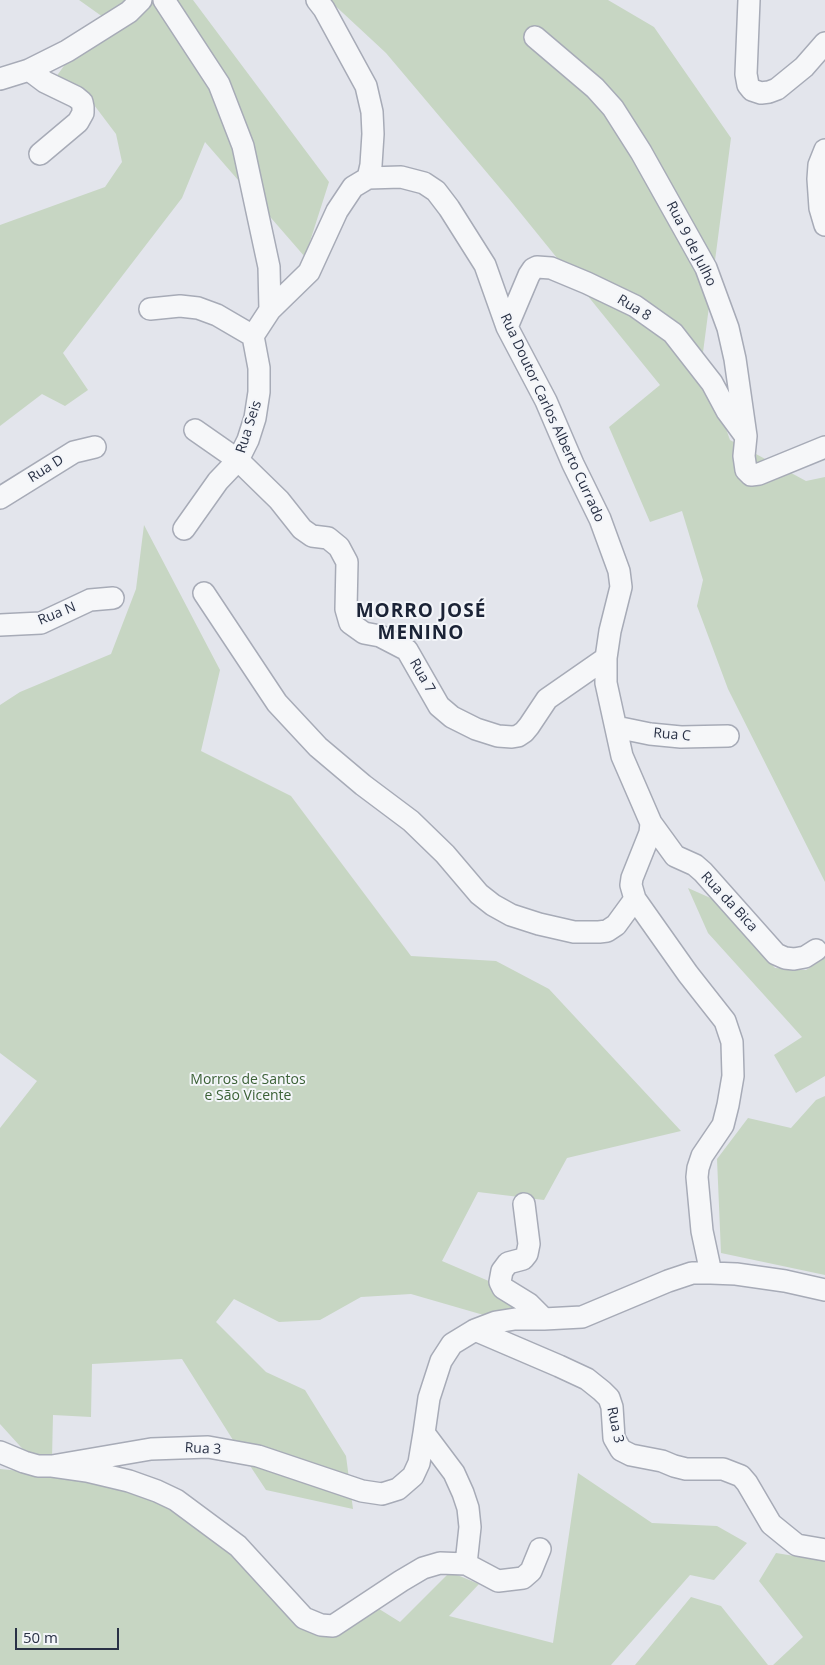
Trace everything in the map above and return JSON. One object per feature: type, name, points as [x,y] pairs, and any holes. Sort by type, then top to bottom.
[{"type":"street","points":[[0,79],[29,70],[67,51],[129,12],[141,0]]},
{"type":"street","points":[[164,0],[219,84],[243,146],[269,267],[270,310]]},
{"type":"street","points":[[150,309],[180,306],[198,308],[217,315],[254,336],[270,310],[309,272],[337,211],[353,187],[368,178],[371,165],[373,134],[372,112],[366,86],[324,9],[317,0]]},
{"type":"street","points":[[749,0],[746,74],[748,85],[752,90],[769,92],[784,84],[804,67],[825,43]]},
{"type":"street","name":"Rua 9 de Julho","points":[[535,37],[595,88],[613,108],[641,152],[706,268],[728,328],[735,359],[746,436],[746,470],[751,475],[759,474],[825,447]]},
{"type":"street","points":[[29,70],[44,82],[76,97],[82,102],[83,108],[83,113],[78,122],[40,154]]},
{"type":"street","points":[[825,150],[819,164],[818,179],[820,208],[825,225]]},
{"type":"street","name":"Rua Doutor Carlos Alberto Currado","points":[[368,178],[400,177],[424,183],[436,192],[450,208],[485,265],[507,326],[546,402],[600,519],[619,571],[620,587],[606,658],[606,683],[622,756],[651,823]]},
{"type":"street","name":"Rua 8","points":[[507,326],[529,275],[538,266],[551,268],[587,282],[635,306],[673,333],[712,383],[727,411],[746,436]]},
{"type":"street","name":"Rua Seis","points":[[184,529],[218,481],[238,460],[248,440],[260,392],[259,368],[254,336]]},
{"type":"street","name":"Rua 7","points":[[195,430],[238,460],[278,500],[302,529],[312,536],[328,538],[339,546],[347,562],[346,609],[350,623],[364,632],[380,636],[407,650],[439,706],[452,717],[476,729],[498,736],[518,736],[529,726],[547,698],[606,658]]},
{"type":"street","name":"Rua D","points":[[0,498],[74,452],[95,447]]},
{"type":"street","points":[[204,593],[277,703],[318,747],[363,785],[411,821],[445,854],[479,894],[492,905],[512,915],[539,924],[574,932],[599,932],[607,931],[616,925],[635,899]]},
{"type":"street","name":"Rua N","points":[[0,625],[41,623],[90,600],[113,598]]},
{"type":"street","name":"Rua C","points":[[616,727],[681,737],[728,736]]},
{"type":"street","points":[[651,823],[650,833],[632,878],[631,885],[635,899],[688,974],[725,1021],[732,1042],[733,1076],[728,1106],[723,1124],[702,1156],[697,1177],[702,1231],[712,1273]]},
{"type":"street","name":"Rua da Bica","points":[[651,823],[675,856],[703,872],[776,954],[794,959],[805,957],[816,950]]},
{"type":"street","points":[[524,1204],[529,1244],[527,1254],[523,1259],[508,1263],[502,1270],[500,1282],[503,1288],[529,1304],[544,1318]]},
{"type":"street","points":[[475,1330],[496,1322],[515,1319],[582,1317],[692,1273],[736,1274],[825,1290]]},
{"type":"street","name":"Rua 3","points":[[0,1452],[38,1466],[52,1466],[151,1449],[208,1447],[258,1456],[362,1491],[382,1494],[398,1489],[413,1476],[419,1462],[429,1398],[442,1361],[452,1344],[475,1330],[587,1379],[602,1391],[612,1407],[614,1438],[621,1450],[631,1455],[662,1461],[686,1469],[724,1469],[740,1476],[747,1483],[772,1524],[798,1545],[825,1550]]},
{"type":"street","points":[[424,1433],[454,1473],[468,1508],[470,1527],[466,1564]]},
{"type":"street","points":[[52,1466],[87,1471],[129,1481],[176,1500],[238,1546],[304,1618],[321,1625],[333,1626],[401,1581],[424,1568],[440,1563],[466,1564],[498,1581],[522,1578],[531,1571],[540,1549]]},
{"type":"green space","points":[[79,0],[193,0],[329,182],[305,257],[205,142],[182,198],[63,353],[88,390],[65,406],[42,394],[0,426],[0,225],[105,187],[122,162],[116,134],[88,97],[51,84],[71,56],[117,27]]},
{"type":"green space","points":[[329,0],[608,0],[654,27],[731,138],[702,360],[730,440],[806,481],[825,477],[825,882],[728,689],[697,606],[703,580],[682,511],[650,522],[609,427],[660,385],[510,200],[386,53]]},
{"type":"green space","name":"Morros de Santos e São Vicente","points":[[144,525],[220,670],[201,751],[291,796],[411,956],[496,961],[549,989],[681,1131],[567,1158],[544,1200],[478,1192],[442,1261],[491,1282],[520,1311],[487,1316],[411,1294],[361,1297],[320,1320],[279,1322],[234,1299],[216,1322],[266,1372],[305,1390],[346,1456],[353,1509],[266,1490],[182,1359],[92,1364],[91,1417],[53,1415],[52,1458],[29,1456],[0,1424],[0,1128],[37,1081],[0,1053],[0,705],[20,692],[111,654],[136,589]]},
{"type":"green space","points":[[688,888],[715,900],[775,968],[806,970],[825,958],[825,1076],[796,1093],[774,1055],[802,1037],[708,933]]},
{"type":"green space","points":[[825,1096],[825,1275],[721,1253],[717,1159],[748,1118],[791,1128],[816,1100]]},
{"type":"green space","points":[[0,1469],[83,1477],[157,1498],[234,1552],[300,1625],[376,1607],[400,1622],[450,1572],[479,1584],[449,1616],[553,1643],[578,1473],[652,1523],[717,1526],[747,1543],[714,1580],[690,1575],[611,1665],[0,1665]]},
{"type":"green space","points":[[776,1553],[825,1561],[825,1665],[773,1665],[803,1637],[759,1581]]},
{"type":"green space","points":[[691,1597],[721,1606],[768,1665],[635,1665]]},
{"type":"district","name":"MORRO JOSÉ MENINO","points":[[421,623]]}]
